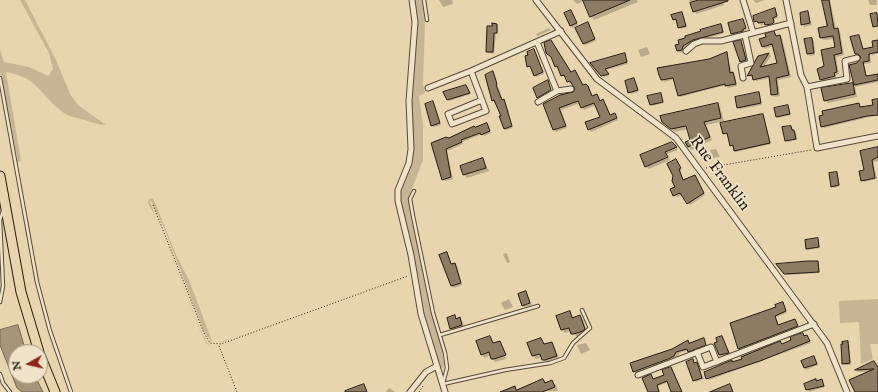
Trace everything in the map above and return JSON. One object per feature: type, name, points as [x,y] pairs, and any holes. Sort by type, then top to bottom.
[{"type":"highway","points":[[0,176],[20,292],[36,344]]},
{"type":"highway","points":[[48,375],[55,392]]},
{"type":"street","points":[[412,0],[415,22],[409,101],[411,149],[409,163],[398,197],[421,314],[445,392]]},
{"type":"street","name":"Rue Franklin","points":[[536,0],[596,79],[676,138],[827,343],[847,392]]},
{"type":"street","points":[[743,0],[753,32]]},
{"type":"street","points":[[786,0],[802,75],[807,87],[817,148],[878,136]]},
{"type":"street","points":[[686,51],[694,44],[702,41],[721,40],[791,23]]},
{"type":"street","points":[[428,88],[561,31]]},
{"type":"street","points":[[743,78],[741,66],[751,63],[745,34]]},
{"type":"street","points":[[537,42],[557,91]]},
{"type":"street","points":[[807,87],[848,79],[845,60],[857,58]]},
{"type":"street","points":[[470,71],[482,100],[486,111],[452,124],[448,114],[482,100]]},
{"type":"street","points":[[538,102],[557,91],[571,89]]},
{"type":"street","points":[[697,352],[703,367],[814,324]]},
{"type":"street","points":[[638,376],[711,347],[717,362]]},
{"type":"street","points":[[410,392],[426,372],[437,366]]},
{"type":"lane","points":[[424,0],[427,20]]},
{"type":"lane","points":[[0,78],[37,282],[50,330],[71,392]]},
{"type":"lane","points":[[414,191],[410,199],[412,216],[430,302],[446,361],[446,375],[443,384]]},
{"type":"lane","points":[[0,302],[3,286],[0,220],[4,206]]},
{"type":"lane","points":[[440,335],[538,306]]},
{"type":"lane","points":[[443,384],[505,370],[550,363],[564,358],[573,343],[590,328],[582,310]]},
{"type":"lane","points":[[0,374],[3,383],[10,392]]},
{"type":"path","points":[[699,169],[817,148]]},
{"type":"path","points":[[153,205],[206,338],[210,343],[218,345],[414,273]]},
{"type":"path","points":[[218,345],[237,392]]},
{"type":"shaded area","points":[[20,0],[25,0],[56,60],[70,94],[78,105],[106,125],[64,113],[56,107],[33,83],[17,75],[6,72],[21,161],[18,162],[0,71],[0,50],[4,62],[29,67],[48,76],[53,69],[49,53]]},
{"type":"shaded area","points":[[414,0],[422,0],[425,23],[423,85],[425,93],[419,96],[423,125],[423,160],[408,199],[429,304],[442,349],[444,364],[443,369],[439,366],[424,319],[399,198],[412,162],[414,147],[411,100],[417,24]]},
{"type":"shaded area","points":[[153,198],[177,257],[189,280],[212,341],[204,332],[165,230],[151,201],[150,202],[156,216],[148,203],[149,199]]},
{"type":"shaded area","points":[[165,239],[200,329],[210,346],[206,343],[200,330]]},
{"type":"shaded area","points":[[878,299],[878,344],[870,344],[873,359],[861,364],[859,322],[840,323],[839,301]]},
{"type":"shaded area","points":[[18,325],[24,344],[8,344],[8,365],[0,345],[0,330]]},
{"type":"shaded area","points":[[15,384],[39,384],[43,392],[22,392],[17,388]]},
{"type":"building","points":[[583,0],[630,0],[590,17]]},
{"type":"building","points":[[699,0],[728,1],[693,12],[690,3]]},
{"type":"building","points":[[822,0],[829,0],[834,29],[838,28],[842,53],[834,55],[837,72],[834,73],[835,76],[820,80],[817,69],[824,66],[821,50],[835,47],[833,36],[820,38],[818,28],[827,26]]},
{"type":"building","points":[[775,8],[777,16],[773,18],[774,22],[772,24],[765,25],[764,22],[754,22],[753,16]]},
{"type":"building","points":[[571,10],[577,23],[570,26],[564,13]]},
{"type":"building","points":[[808,11],[810,23],[801,25],[800,13]]},
{"type":"building","points":[[682,12],[686,26],[678,28],[676,19],[673,20],[671,15]]},
{"type":"building","points":[[877,13],[878,26],[873,27],[870,14]]},
{"type":"building","points":[[743,19],[746,28],[743,29],[743,31],[731,34],[728,23]]},
{"type":"building","points":[[588,22],[595,39],[583,44],[575,28]]},
{"type":"building","points":[[492,23],[497,24],[497,33],[494,33],[493,52],[486,52],[487,26],[492,26]]},
{"type":"building","points":[[721,24],[723,32],[693,40],[683,46],[682,50],[677,51],[675,45],[679,44],[678,40],[701,31],[700,30]]},
{"type":"building","points":[[774,31],[776,36],[780,35],[789,75],[776,78],[778,94],[771,95],[769,76],[753,80],[752,75],[747,76],[758,56],[769,53],[760,67],[777,63],[772,44],[762,47],[759,39],[766,37],[765,34]]},
{"type":"building","points":[[859,35],[863,49],[873,47],[872,41],[878,40],[878,52],[869,54],[869,61],[863,62],[866,76],[878,74],[878,80],[854,85],[849,65],[857,63],[861,57],[858,54],[855,54],[850,37]]},
{"type":"building","points":[[812,38],[814,53],[807,54],[804,39]]},
{"type":"building","points":[[551,40],[571,72],[575,70],[583,85],[586,84],[588,86],[592,96],[597,94],[600,101],[603,99],[610,115],[615,113],[617,118],[588,130],[585,122],[600,117],[594,103],[581,108],[578,101],[559,108],[566,126],[553,130],[543,104],[560,95],[573,92],[575,89],[570,81],[567,82],[564,75],[561,76],[557,66],[555,67],[551,57],[546,53],[544,43]]},
{"type":"building","points":[[741,40],[746,60],[740,62],[733,42]]},
{"type":"building","points":[[534,49],[543,72],[534,76],[530,66],[527,67],[525,56],[528,55],[527,52]]},
{"type":"building","points":[[727,52],[730,73],[733,72],[736,84],[725,86],[725,84],[678,96],[673,78],[661,80],[657,68],[709,59]]},
{"type":"building","points":[[625,53],[627,62],[605,69],[609,74],[601,76],[590,63]]},
{"type":"building","points":[[493,71],[496,85],[502,100],[504,99],[512,126],[504,129],[499,116],[501,116],[494,100],[492,101],[485,75]]},
{"type":"building","points":[[634,78],[638,90],[628,93],[625,81]]},
{"type":"building","points":[[548,80],[551,90],[537,98],[533,88]]},
{"type":"building","points":[[853,83],[855,94],[824,101],[821,88]]},
{"type":"building","points":[[466,85],[470,93],[447,100],[443,92]]},
{"type":"building","points":[[759,92],[761,103],[737,108],[735,97]]},
{"type":"building","points":[[661,93],[663,102],[650,105],[647,96]]},
{"type":"building","points":[[878,99],[878,115],[867,116],[821,127],[819,116],[823,115],[822,111],[859,103],[860,107],[873,105],[872,100]]},
{"type":"building","points":[[433,101],[440,123],[431,126],[425,104]]},
{"type":"building","points":[[718,103],[721,118],[704,122],[710,137],[688,147],[685,142],[690,140],[686,126],[671,129],[662,122],[660,116]]},
{"type":"building","points":[[788,105],[790,114],[776,117],[774,108]]},
{"type":"building","points":[[763,114],[770,143],[734,151],[733,145],[730,146],[727,133],[723,134],[720,123]]},
{"type":"building","points":[[487,123],[490,131],[461,140],[462,142],[446,149],[451,177],[442,180],[431,143],[446,137],[449,138],[474,126]]},
{"type":"building","points":[[791,126],[792,130],[794,130],[796,139],[785,141],[782,127]]},
{"type":"building","points":[[672,142],[677,147],[665,152],[668,157],[645,167],[640,155]]},
{"type":"building","points":[[878,147],[878,157],[872,160],[875,178],[861,181],[859,171],[864,170],[860,151]]},
{"type":"building","points":[[483,158],[486,168],[463,175],[460,166]]},
{"type":"building","points":[[676,159],[681,168],[679,169],[683,180],[695,175],[704,193],[687,204],[680,193],[673,196],[670,189],[675,187],[672,181],[673,176],[667,164]]},
{"type":"building","points":[[837,172],[839,185],[831,187],[829,173]]},
{"type":"building","points":[[818,238],[819,247],[806,249],[805,240]]},
{"type":"building","points":[[447,252],[451,264],[455,263],[461,283],[451,286],[439,255]]},
{"type":"building","points":[[818,261],[819,272],[784,274],[776,264]]},
{"type":"building","points":[[526,291],[530,303],[522,306],[518,294]]},
{"type":"building","points":[[783,302],[786,311],[775,316],[778,325],[795,319],[798,326],[738,349],[730,323],[776,307],[775,305]]},
{"type":"building","points":[[570,311],[572,318],[580,315],[585,329],[583,331],[571,334],[569,328],[561,330],[556,316]]},
{"type":"building","points":[[455,315],[456,319],[460,317],[462,325],[450,329],[447,318]]},
{"type":"building","points":[[803,333],[804,336],[807,335],[810,341],[760,361],[706,379],[704,372],[732,360],[732,362],[742,359],[741,357],[780,341],[782,344],[791,340],[790,337]]},
{"type":"building","points":[[490,336],[493,343],[500,341],[506,355],[491,359],[489,352],[481,355],[476,341]]},
{"type":"building","points":[[722,336],[729,353],[719,355],[714,343],[717,342],[716,338]]},
{"type":"building","points":[[541,338],[544,344],[552,342],[557,356],[542,360],[540,354],[532,356],[527,343]]},
{"type":"building","points":[[704,338],[706,345],[688,352],[687,349],[676,352],[674,356],[668,359],[633,372],[630,363],[672,349],[688,340],[689,343]]},
{"type":"building","points":[[848,341],[850,363],[842,364],[841,344],[843,344],[842,342]]},
{"type":"building","points":[[814,356],[817,364],[804,368],[801,361]]},
{"type":"building","points":[[693,359],[694,363],[697,362],[702,378],[693,381],[686,362]]},
{"type":"building","points":[[874,361],[878,367],[878,392],[855,392],[849,380],[874,369],[855,370]]},
{"type":"building","points":[[671,367],[682,392],[671,392],[667,381],[657,385],[659,392],[648,392],[642,378],[651,374],[653,379],[664,375],[662,370]]},
{"type":"building","points":[[543,379],[545,383],[552,380],[555,387],[542,392],[500,392],[515,386],[516,390]]},
{"type":"building","points":[[816,379],[816,381],[822,379],[824,386],[806,390],[804,384]]},
{"type":"building","points":[[364,384],[367,392],[345,392],[345,391]]},
{"type":"building","points":[[730,384],[733,392],[710,392]]}]
